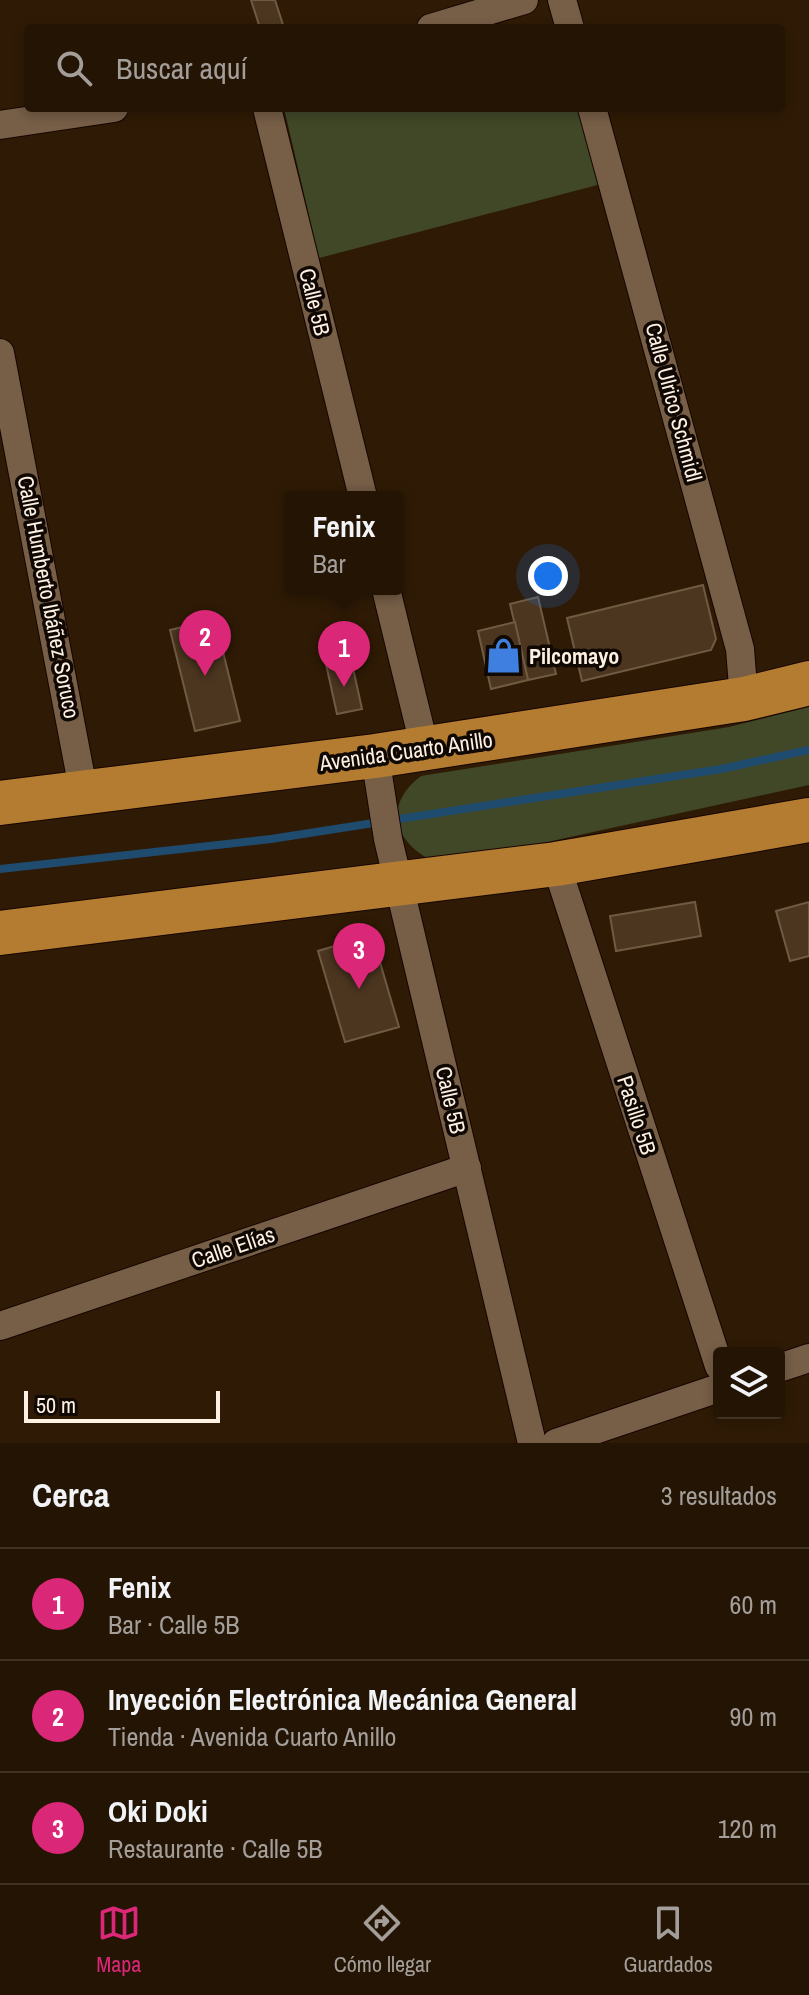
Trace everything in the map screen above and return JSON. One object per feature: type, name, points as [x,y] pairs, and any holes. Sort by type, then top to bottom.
[{"type":"highway","name":"Avenida Cuarto Anillo","points":[[0,803],[425,749],[744,699],[809,683]]},
{"type":"highway","points":[[0,933],[556,864],[809,820]]},
{"type":"street","points":[[444,24],[524,0]]},
{"type":"street","points":[[562,0],[569,24]]},
{"type":"street","points":[[0,125],[87,112]]},
{"type":"street","name":"Calle 5B","points":[[268,112],[362,491]]},
{"type":"street","name":"Calle Ulrico Schmidl","points":[[593,112],[740,649],[744,699]]},
{"type":"street","name":"Calle Humberto Ibáñez Soruco","points":[[0,353],[84,794]]},
{"type":"street","points":[[387,595],[425,749]]},
{"type":"street","name":"Calle 5B","points":[[375,756],[388,839],[532,1443]]},
{"type":"street","name":"Pasillo 5B","points":[[556,864],[713,1348]]},
{"type":"street","name":"Calle Elías","points":[[0,1326],[467,1168]]},
{"type":"street","points":[[785,1366],[809,1358]]},
{"type":"street","points":[[556,1443],[713,1390]]},
{"type":"green space","points":[[285,112],[584,112],[605,183],[319,258]]},
{"type":"green space","points":[[809,707],[809,785],[442,865],[414,848],[399,826],[397,814],[400,801],[421,776],[729,727]]},
{"type":"building","points":[[251,0],[275,0],[283,24],[259,24]]},
{"type":"building","points":[[703,585],[716,639],[711,650],[582,681],[567,618]]},
{"type":"building","points":[[538,597],[556,674],[528,680],[510,604]]},
{"type":"building","points":[[215,619],[240,721],[195,731],[170,630]]},
{"type":"building","name":"Pilcomayo","points":[[515,622],[528,680],[491,689],[478,631]]},
{"type":"building","points":[[351,659],[362,709],[337,714],[326,664]]},
{"type":"building","points":[[695,902],[701,936],[616,951],[610,916]]},
{"type":"building","points":[[809,902],[809,956],[790,961],[776,911]]},
{"type":"building","points":[[372,935],[399,1027],[345,1042],[318,951]]},
{"type":"waterway","points":[[0,869],[271,839],[721,769],[809,750]]},
{"type":"place","name":"Pilcomayo","points":[[503,656]]},
{"type":"place","name":"Inyección Electrónica Mecánica General","points":[[205,676]]},
{"type":"place","name":"Fenix","points":[[344,687]]},
{"type":"place","name":"Oki Doki","points":[[359,989]]}]
